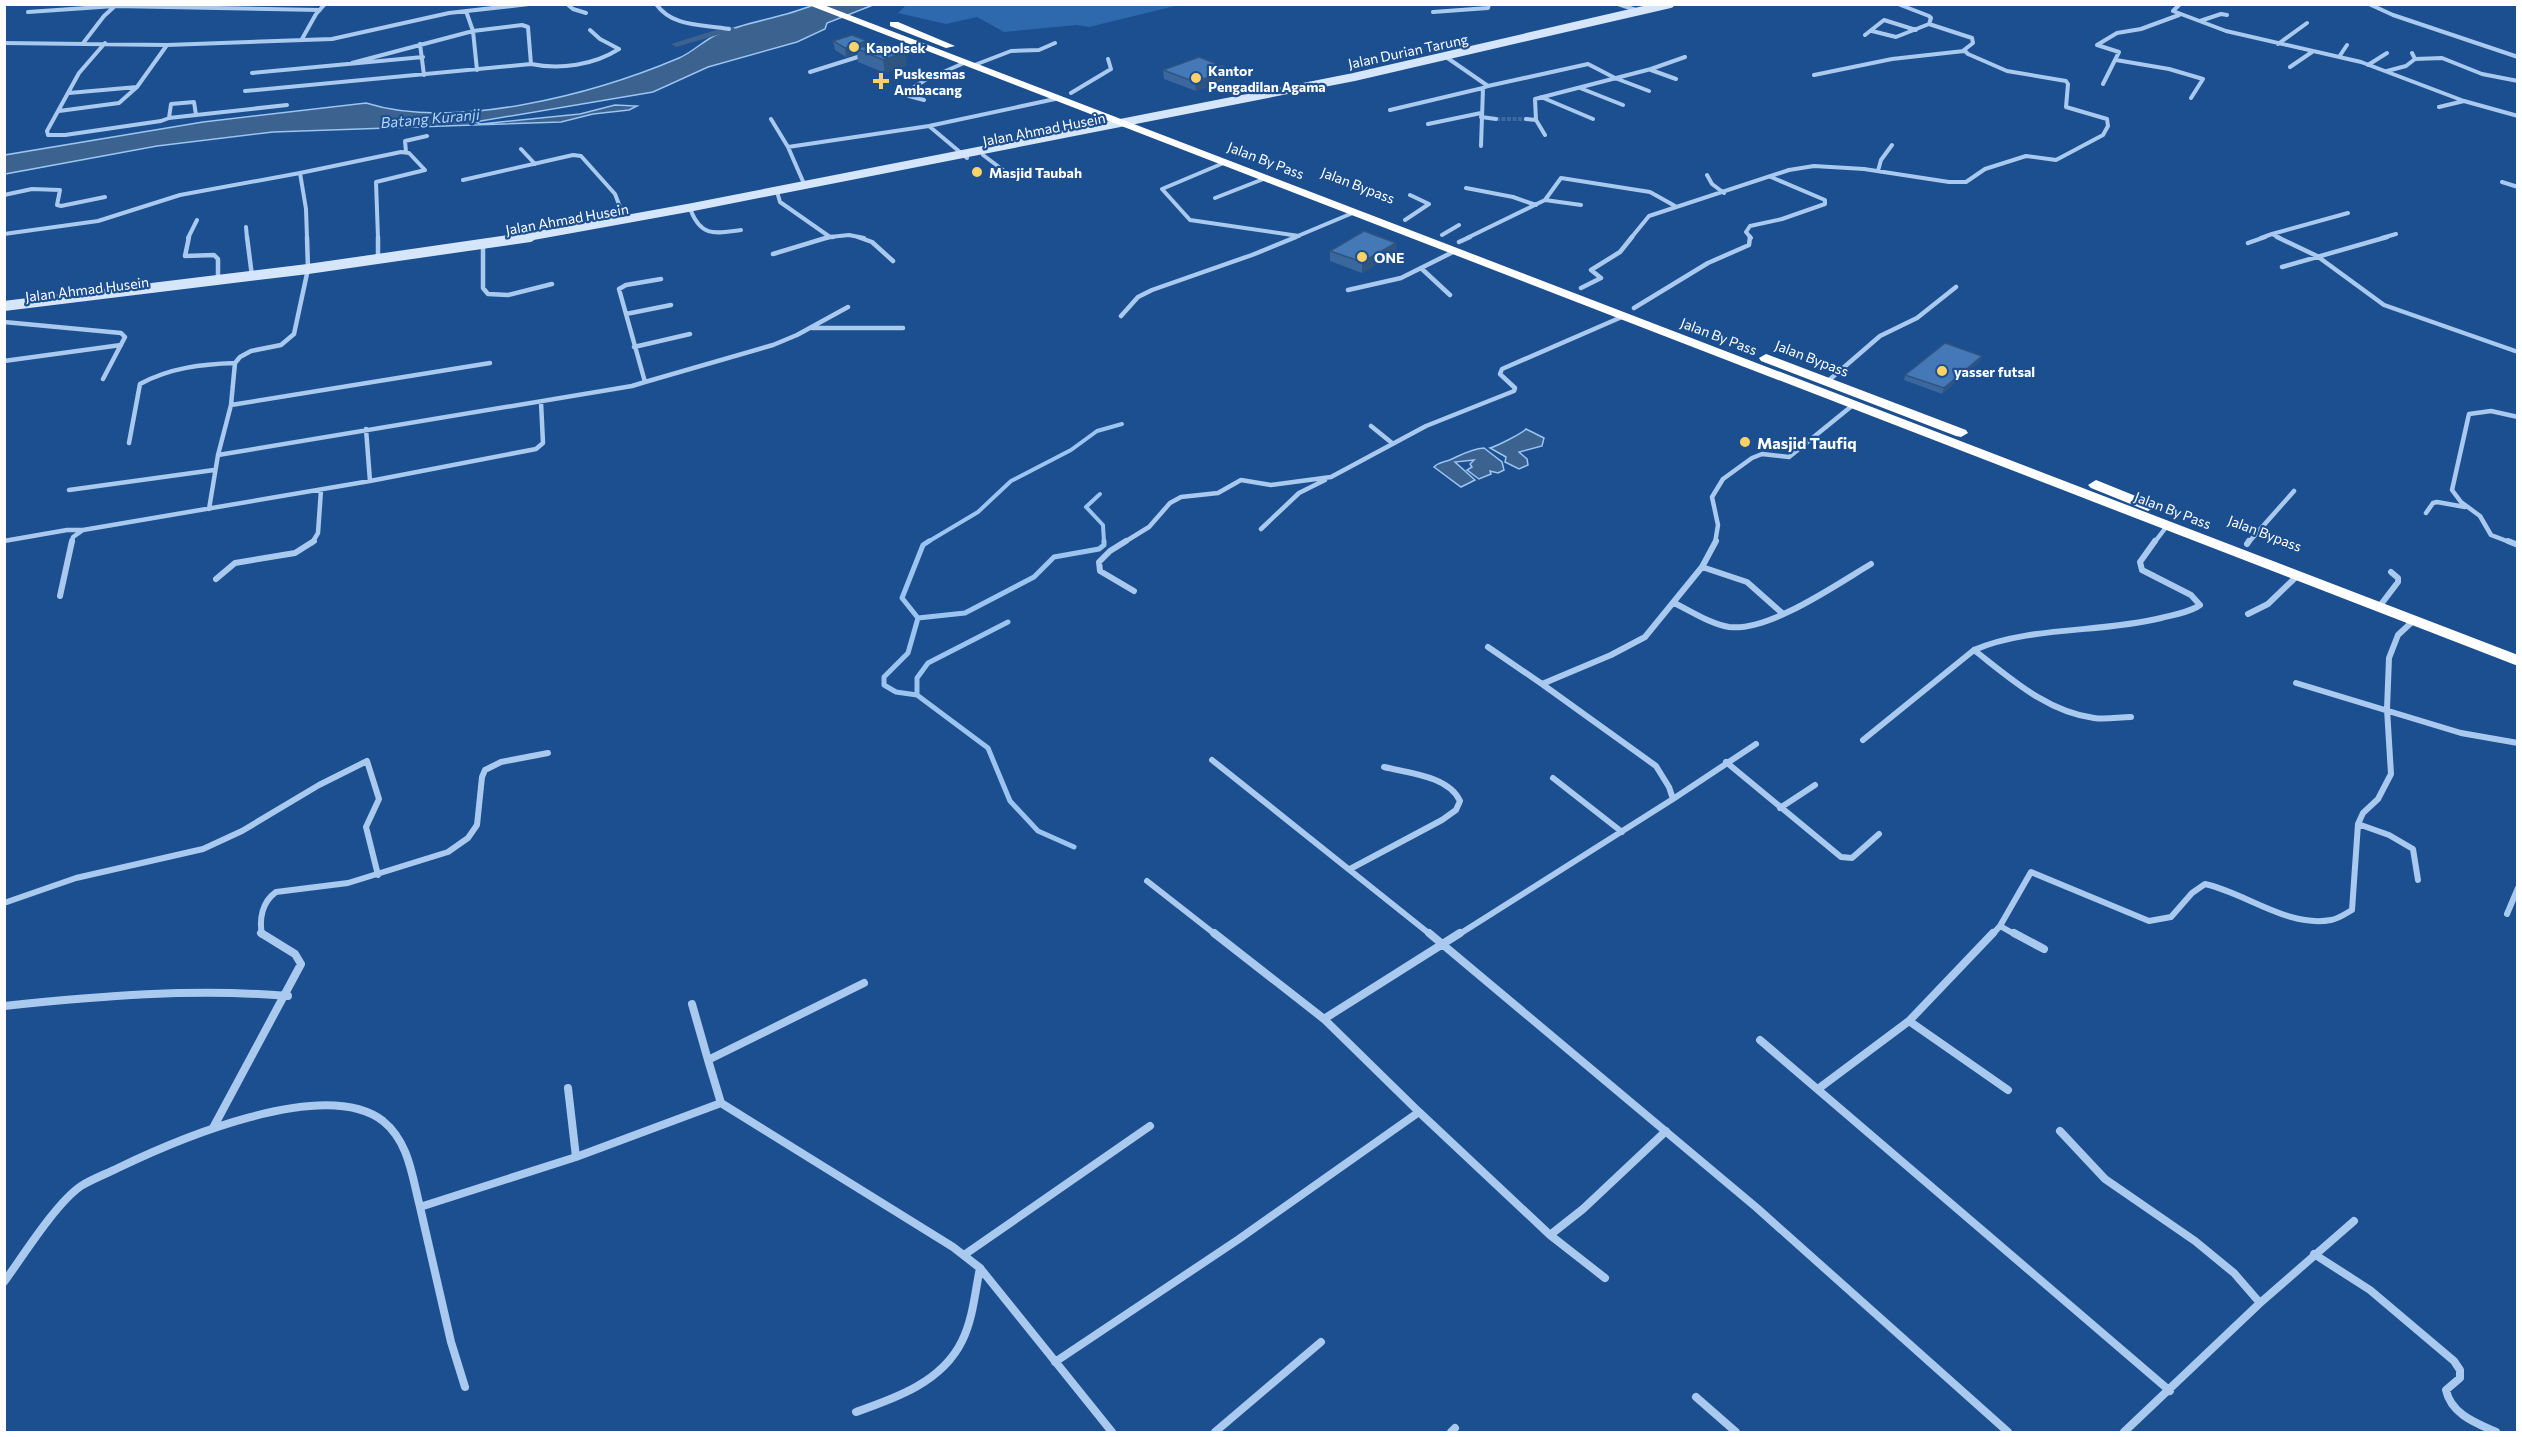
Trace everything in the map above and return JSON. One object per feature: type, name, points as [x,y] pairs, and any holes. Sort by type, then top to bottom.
[{"type":"highway","points":[[811,4],[917,42]]},
{"type":"highway","points":[[842,4],[917,42]]},
{"type":"highway","name":"Jalan Bypass","points":[[917,42],[986,61],[1071,93],[1136,123],[1364,212],[1405,220],[1442,235],[1457,247],[1581,288],[1629,312]]},
{"type":"highway","name":"Jalan By Pass","points":[[917,42],[968,65],[1115,122],[1136,123],[1266,178],[1364,212],[1671,328],[1853,405],[2297,576],[2382,602],[2413,621],[2517,661]]},
{"type":"highway","name":"Jalan Bypass","points":[[1671,328],[1828,381],[2247,544],[2382,602],[2517,648]]},
{"type":"main road","name":"Jalan Durian Tarung","points":[[1136,123],[1446,57],[1670,4]]},
{"type":"main road","name":"Jalan Ahmad Husein","points":[[4,313],[483,247],[778,195],[966,157],[1115,122]]},
{"type":"main road","name":"Jalan Ahmad Husein","points":[[4,306],[308,270],[522,238],[983,155],[1136,123]]},
{"type":"street","points":[[32,4],[28,12],[116,5],[236,10],[320,10]]},
{"type":"street","points":[[199,9],[205,4]]},
{"type":"street","points":[[236,10],[244,4]]},
{"type":"street","points":[[281,10],[289,4]]},
{"type":"street","points":[[302,39],[325,4]]},
{"type":"street","points":[[4,43],[84,42],[167,45],[348,37],[489,6],[529,4]]},
{"type":"street","points":[[567,4],[573,9],[586,13]]},
{"type":"street","points":[[656,4],[663,14],[675,20],[729,29]]},
{"type":"street","points":[[1433,12],[1488,8],[1489,4]]},
{"type":"street","points":[[1618,4],[1640,11]]},
{"type":"street","points":[[1898,4],[1929,16],[1931,18],[1929,24]]},
{"type":"street","points":[[2180,4],[2173,10],[2179,15],[2277,44],[2368,65],[2464,101],[2517,116]]},
{"type":"street","points":[[84,42],[104,16],[116,5]]},
{"type":"street","points":[[2370,5],[2517,57]]},
{"type":"street","points":[[466,11],[473,31],[477,70]]},
{"type":"street","points":[[2200,21],[2221,14],[2227,15]]},
{"type":"street","points":[[2103,84],[2119,51],[2097,45],[2117,33],[2141,29],[2179,15]]},
{"type":"street","points":[[1865,34],[1884,20],[1916,30]]},
{"type":"street","points":[[2277,44],[2307,23]]},
{"type":"street","points":[[1872,31],[1896,37],[1929,24],[1972,38],[1973,42],[1964,51]]},
{"type":"street","points":[[352,63],[473,31],[526,26],[531,64]]},
{"type":"street","points":[[245,91],[531,64],[549,68],[568,66],[608,55],[619,49],[600,39],[590,30]]},
{"type":"street","points":[[889,52],[917,42]]},
{"type":"street","points":[[105,43],[82,65],[69,93],[47,130],[48,135],[65,135],[169,118],[287,105]]},
{"type":"street","points":[[924,100],[909,96],[907,92],[925,80],[968,65],[1011,51],[1036,50],[1054,43]]},
{"type":"street","points":[[420,44],[424,75]]},
{"type":"street","points":[[59,111],[119,103],[125,100],[167,45]]},
{"type":"street","points":[[2339,57],[2347,45]]},
{"type":"street","points":[[1581,288],[1601,278],[1592,269],[1620,252],[1645,218],[1789,170],[1814,166],[1966,182],[1985,169],[2026,156],[2056,160],[2103,135],[2108,126],[2107,119],[2066,107],[2068,84],[2066,81],[2007,70],[1964,51],[1892,59],[1814,75]]},
{"type":"street","points":[[2290,67],[2312,52]]},
{"type":"street","points":[[2368,65],[2387,53]]},
{"type":"street","points":[[2412,53],[2415,59]]},
{"type":"street","points":[[810,72],[869,54]]},
{"type":"street","points":[[252,73],[423,57]]},
{"type":"street","points":[[1446,57],[1485,87]]},
{"type":"street","points":[[1545,135],[1536,120],[1534,100],[1540,96],[1651,69],[1685,57]]},
{"type":"street","points":[[1071,93],[1111,69],[1108,59]]},
{"type":"street","points":[[2386,71],[2406,66],[2415,59],[2445,59],[2480,73],[2517,81]]},
{"type":"street","points":[[2116,60],[2169,69],[2203,79],[2192,98]]},
{"type":"street","points":[[1390,110],[1582,63],[1649,91]]},
{"type":"street","points":[[1651,69],[1676,79]]},
{"type":"street","points":[[69,93],[137,87]]},
{"type":"street","points":[[1481,146],[1481,115],[1485,87]]},
{"type":"street","points":[[1579,88],[1623,105]]},
{"type":"street","points":[[1540,96],[1593,119]]},
{"type":"street","points":[[788,147],[929,126],[1055,99]]},
{"type":"street","points":[[2439,107],[2464,101]]},
{"type":"street","points":[[169,118],[171,104],[194,102],[196,115]]},
{"type":"street","points":[[1428,124],[1481,115],[1496,119]]},
{"type":"street","points":[[771,118],[788,147],[805,186]]},
{"type":"street","points":[[1526,119],[1536,120]]},
{"type":"street","points":[[929,126],[966,157]]},
{"type":"street","points":[[378,259],[376,182],[426,170],[406,152],[405,141],[427,136]]},
{"type":"street","points":[[1878,171],[1881,160],[1892,145]]},
{"type":"street","points":[[521,149],[535,164]]},
{"type":"street","points":[[4,234],[98,221],[180,195],[406,152]]},
{"type":"street","points":[[463,180],[573,155],[582,156],[615,194],[625,220]]},
{"type":"street","points":[[983,155],[1011,176]]},
{"type":"street","points":[[1226,162],[1162,189],[1190,220],[1300,236]]},
{"type":"street","points":[[129,443],[140,384],[152,378],[187,369],[235,363],[245,353],[276,346],[289,340],[294,334],[308,270],[306,203],[300,173]]},
{"type":"street","points":[[1707,175],[1712,184],[1724,193]]},
{"type":"street","points":[[1261,529],[1299,493],[1426,426],[1514,391],[1515,388],[1500,374],[1502,369],[1629,312],[1708,263],[1749,245],[1751,238],[1746,232],[1750,226],[1782,219],[1825,204],[1825,200],[1771,177]]},
{"type":"street","points":[[1215,198],[1266,178]]},
{"type":"street","points":[[1348,290],[1392,281],[1422,269],[1457,247],[1545,200],[1558,179],[1568,178],[1620,189],[1650,192],[1676,206]]},
{"type":"street","points":[[2502,182],[2517,187]]},
{"type":"street","points":[[4,195],[51,188],[60,190],[57,205],[65,206],[105,197]]},
{"type":"street","points":[[1466,188],[1513,197],[1536,205]]},
{"type":"street","points":[[778,195],[780,202],[830,237]]},
{"type":"street","points":[[1405,220],[1429,204],[1410,195]]},
{"type":"street","points":[[1545,200],[1581,205]]},
{"type":"street","points":[[691,211],[695,225],[701,230],[711,232],[741,230]]},
{"type":"street","points":[[1121,316],[1138,297],[1152,290],[1364,212]]},
{"type":"street","points":[[2248,243],[2348,213]]},
{"type":"street","points":[[196,220],[187,240],[185,256],[214,255],[218,259],[218,280]]},
{"type":"street","points":[[1442,235],[1459,225]]},
{"type":"street","points":[[246,227],[252,276]]},
{"type":"street","points":[[2272,234],[2317,256],[2384,305],[2517,352]]},
{"type":"street","points":[[2282,267],[2396,234]]},
{"type":"street","points":[[773,254],[830,237],[853,236],[867,239],[880,246],[893,261]]},
{"type":"street","points":[[483,247],[485,274],[483,288],[488,294],[508,295],[552,284]]},
{"type":"street","points":[[1422,269],[1444,286],[1450,295]]},
{"type":"street","points":[[645,382],[618,291],[620,288],[661,279]]},
{"type":"street","points":[[1828,381],[1880,336],[1917,318],[1956,288]]},
{"type":"street","points":[[626,314],[671,305]]},
{"type":"street","points":[[218,455],[366,429],[606,392],[773,345],[849,308]]},
{"type":"street","points":[[4,322],[121,333],[124,337],[121,345],[103,379]]},
{"type":"street","points":[[812,328],[903,328]]},
{"type":"street","points":[[634,347],[690,334]]},
{"type":"street","points":[[4,361],[121,345]]},
{"type":"street","points":[[209,509],[214,470],[231,405],[235,363]]},
{"type":"street","points":[[231,405],[490,363]]},
{"type":"street","points":[[4,541],[321,490],[536,449],[543,443],[541,402]]},
{"type":"street","points":[[1542,684],[1611,655],[1645,637],[1711,553],[1718,531],[1712,496],[1715,487],[1757,456],[1766,454],[1782,459],[1789,457],[1853,405]]},
{"type":"street","points":[[2517,417],[2491,411],[2469,414],[2452,490],[2480,516],[2491,535],[2517,545]]},
{"type":"street","points":[[1371,426],[1392,443]]},
{"type":"street","points":[[366,429],[370,481]]},
{"type":"street","points":[[69,490],[214,470]]},
{"type":"street","points":[[1134,591],[1104,574],[1098,562],[1110,551],[1149,528],[1174,500],[1188,495],[1218,493],[1241,480],[1270,485],[1331,477]]},
{"type":"street","points":[[216,579],[235,563],[295,553],[314,542],[318,533],[321,490]]},
{"type":"street","points":[[2247,544],[2294,491]]},
{"type":"street","points":[[2426,513],[2433,503],[2437,502],[2469,508]]},
{"type":"street","points":[[1863,740],[1974,650],[1988,643],[2008,638],[2158,620],[2195,609],[2200,605],[2196,597],[2150,577],[2142,570],[2140,562],[2167,526]]},
{"type":"street","points":[[60,596],[73,537],[83,530]]},
{"type":"street","points":[[1674,603],[1732,627],[1761,622],[1783,614],[1871,564]]},
{"type":"street","points":[[1702,567],[1747,582],[1783,614]]},
{"type":"street","points":[[2382,602],[2398,582],[2398,578],[2391,572]]},
{"type":"street","points":[[2248,614],[2256,613],[2267,605],[2297,576]]},
{"type":"street","points":[[1818,1089],[1909,1022],[2000,926],[2031,872],[2150,921],[2159,922],[2176,915],[2196,890],[2205,884],[2227,890],[2307,921],[2331,920],[2352,910],[2358,824],[2363,813],[2378,799],[2391,774],[2387,709],[2389,658],[2398,636],[2413,621]]},
{"type":"street","points":[[1488,647],[1645,757],[1664,778],[1673,799]]},
{"type":"street","points":[[1974,650],[2020,685],[2052,704],[2096,718],[2131,717]]},
{"type":"street","points":[[2296,682],[2461,733],[2517,743]]},
{"type":"street","points":[[1324,1019],[1622,832],[1756,744]]},
{"type":"street","points":[[213,1128],[250,1058],[288,996],[301,964],[295,954],[261,934],[262,911],[266,899],[278,891],[335,886],[378,875],[448,852],[468,838],[477,825],[482,777],[485,770],[501,762],[548,753]]},
{"type":"street","points":[[1212,760],[1443,944],[1758,1208],[2008,1432]]},
{"type":"street","points":[[4,903],[67,881],[203,849],[242,831],[319,785],[368,761],[379,800],[366,827],[378,875]]},
{"type":"street","points":[[1726,762],[1841,857],[1852,858],[1879,834]]},
{"type":"street","points":[[1350,869],[1442,820],[1456,810],[1460,801],[1457,792],[1443,783],[1384,767]]},
{"type":"street","points":[[1553,778],[1622,832]]},
{"type":"street","points":[[1780,808],[1815,785]]},
{"type":"street","points":[[2358,824],[2389,835],[2413,849],[2418,880]]},
{"type":"street","points":[[1147,881],[1324,1019],[1550,1235],[1605,1278]]},
{"type":"street","points":[[2507,914],[2517,888]]},
{"type":"street","points":[[2000,926],[2044,949]]},
{"type":"street","points":[[708,1060],[864,983]]},
{"type":"street","points":[[4,1006],[162,990],[247,992],[288,996]]},
{"type":"street","points":[[692,1004],[721,1103],[964,1255],[980,1268],[1112,1432]]},
{"type":"street","points":[[1909,1022],[2008,1090]]},
{"type":"street","points":[[1760,1040],[2170,1391]]},
{"type":"street","points":[[568,1088],[576,1157]]},
{"type":"street","points":[[420,1207],[576,1157],[721,1103]]},
{"type":"street","points":[[4,1282],[64,1202],[81,1186],[157,1149],[213,1128],[287,1108],[337,1106],[363,1112],[381,1120],[397,1134],[406,1154],[451,1342],[465,1387]]},
{"type":"street","points":[[1054,1362],[1239,1239],[1419,1112]]},
{"type":"street","points":[[964,1255],[1150,1126]]},
{"type":"street","points":[[1550,1235],[1583,1209],[1666,1131]]},
{"type":"street","points":[[2060,1131],[2105,1179],[2195,1240],[2235,1273],[2260,1303]]},
{"type":"street","points":[[2124,1432],[2170,1391],[2260,1303],[2354,1221]]},
{"type":"street","points":[[2314,1254],[2346,1271],[2371,1289],[2454,1361],[2460,1370],[2460,1378],[2446,1390],[2446,1398],[2454,1408],[2496,1432]]},
{"type":"street","points":[[856,1412],[897,1397],[921,1384],[942,1368],[962,1340],[980,1268]]},
{"type":"street","points":[[1215,1432],[1321,1342]]},
{"type":"street","points":[[1696,1397],[1736,1432]]},
{"type":"shaded area","points":[[907,4],[1179,5],[1089,27],[1077,25],[1004,32],[977,17],[946,24],[898,13]]},
{"type":"water","name":"Batang Kuranji","points":[[813,5],[873,5],[827,23],[825,29],[797,42],[708,67],[653,92],[475,122],[481,124],[580,114],[615,105],[637,106],[629,110],[593,114],[561,122],[273,132],[157,146],[5,174],[5,155],[203,122],[366,103],[402,111],[440,113],[482,111],[524,104],[607,84],[645,71],[684,55],[718,34]]},
{"type":"water","points":[[1526,429],[1544,438],[1542,446],[1519,452],[1527,459],[1528,465],[1519,469],[1505,462],[1506,457],[1490,448],[1510,439]]},
{"type":"water","points":[[1484,448],[1502,462],[1504,470],[1498,473],[1490,471],[1491,474],[1479,479],[1467,470],[1472,467],[1470,464],[1474,460],[1455,462],[1475,480],[1461,487],[1434,467],[1467,452]]},
{"type":"building","points":[[852,35],[867,41],[845,48],[833,41]]},
{"type":"building","points":[[884,43],[905,52],[883,60],[856,48]]},
{"type":"building","points":[[1199,57],[1230,69],[1195,82],[1163,70]]},
{"type":"building","points":[[1364,231],[1396,243],[1362,262],[1330,251]]},
{"type":"building","name":"yasser futsal","points":[[1945,343],[1982,356],[1944,388],[1905,375]]},
{"type":"waterway","points":[[676,44],[729,29],[747,36]]},
{"type":"waterway","points":[[926,543],[978,512],[1011,481],[1071,450],[1097,431],[1122,424]]},
{"type":"waterway","points":[[1100,494],[1086,507],[1103,525],[1104,543]]},
{"type":"waterway","points":[[918,618],[902,598],[923,545],[926,543]]},
{"type":"waterway","points":[[918,618],[965,613],[1034,577],[1054,557],[1099,549],[1104,543]]},
{"type":"waterway","points":[[917,695],[896,692],[884,685],[884,677],[908,653],[918,618]]},
{"type":"waterway","points":[[917,695],[917,678],[928,663],[1008,622]]},
{"type":"waterway","points":[[917,695],[988,748],[1010,801],[1038,831],[1074,847]]},
{"type":"tunnel","points":[[1496,119],[1526,119]]},
{"type":"place","name":"Kapolsek","points":[[854,47]]},
{"type":"place","name":"Kantor Pengadilan Agama","points":[[1196,78]]},
{"type":"place","name":"Puskesmas Ambacang","points":[[881,81]]},
{"type":"place","name":"Masjid Taubah","points":[[977,172]]},
{"type":"place","name":"ONE","points":[[1362,257]]},
{"type":"place","name":"yasser futsal","points":[[1942,371]]},
{"type":"place","name":"Masjid Taufiq","points":[[1745,442]]}]
